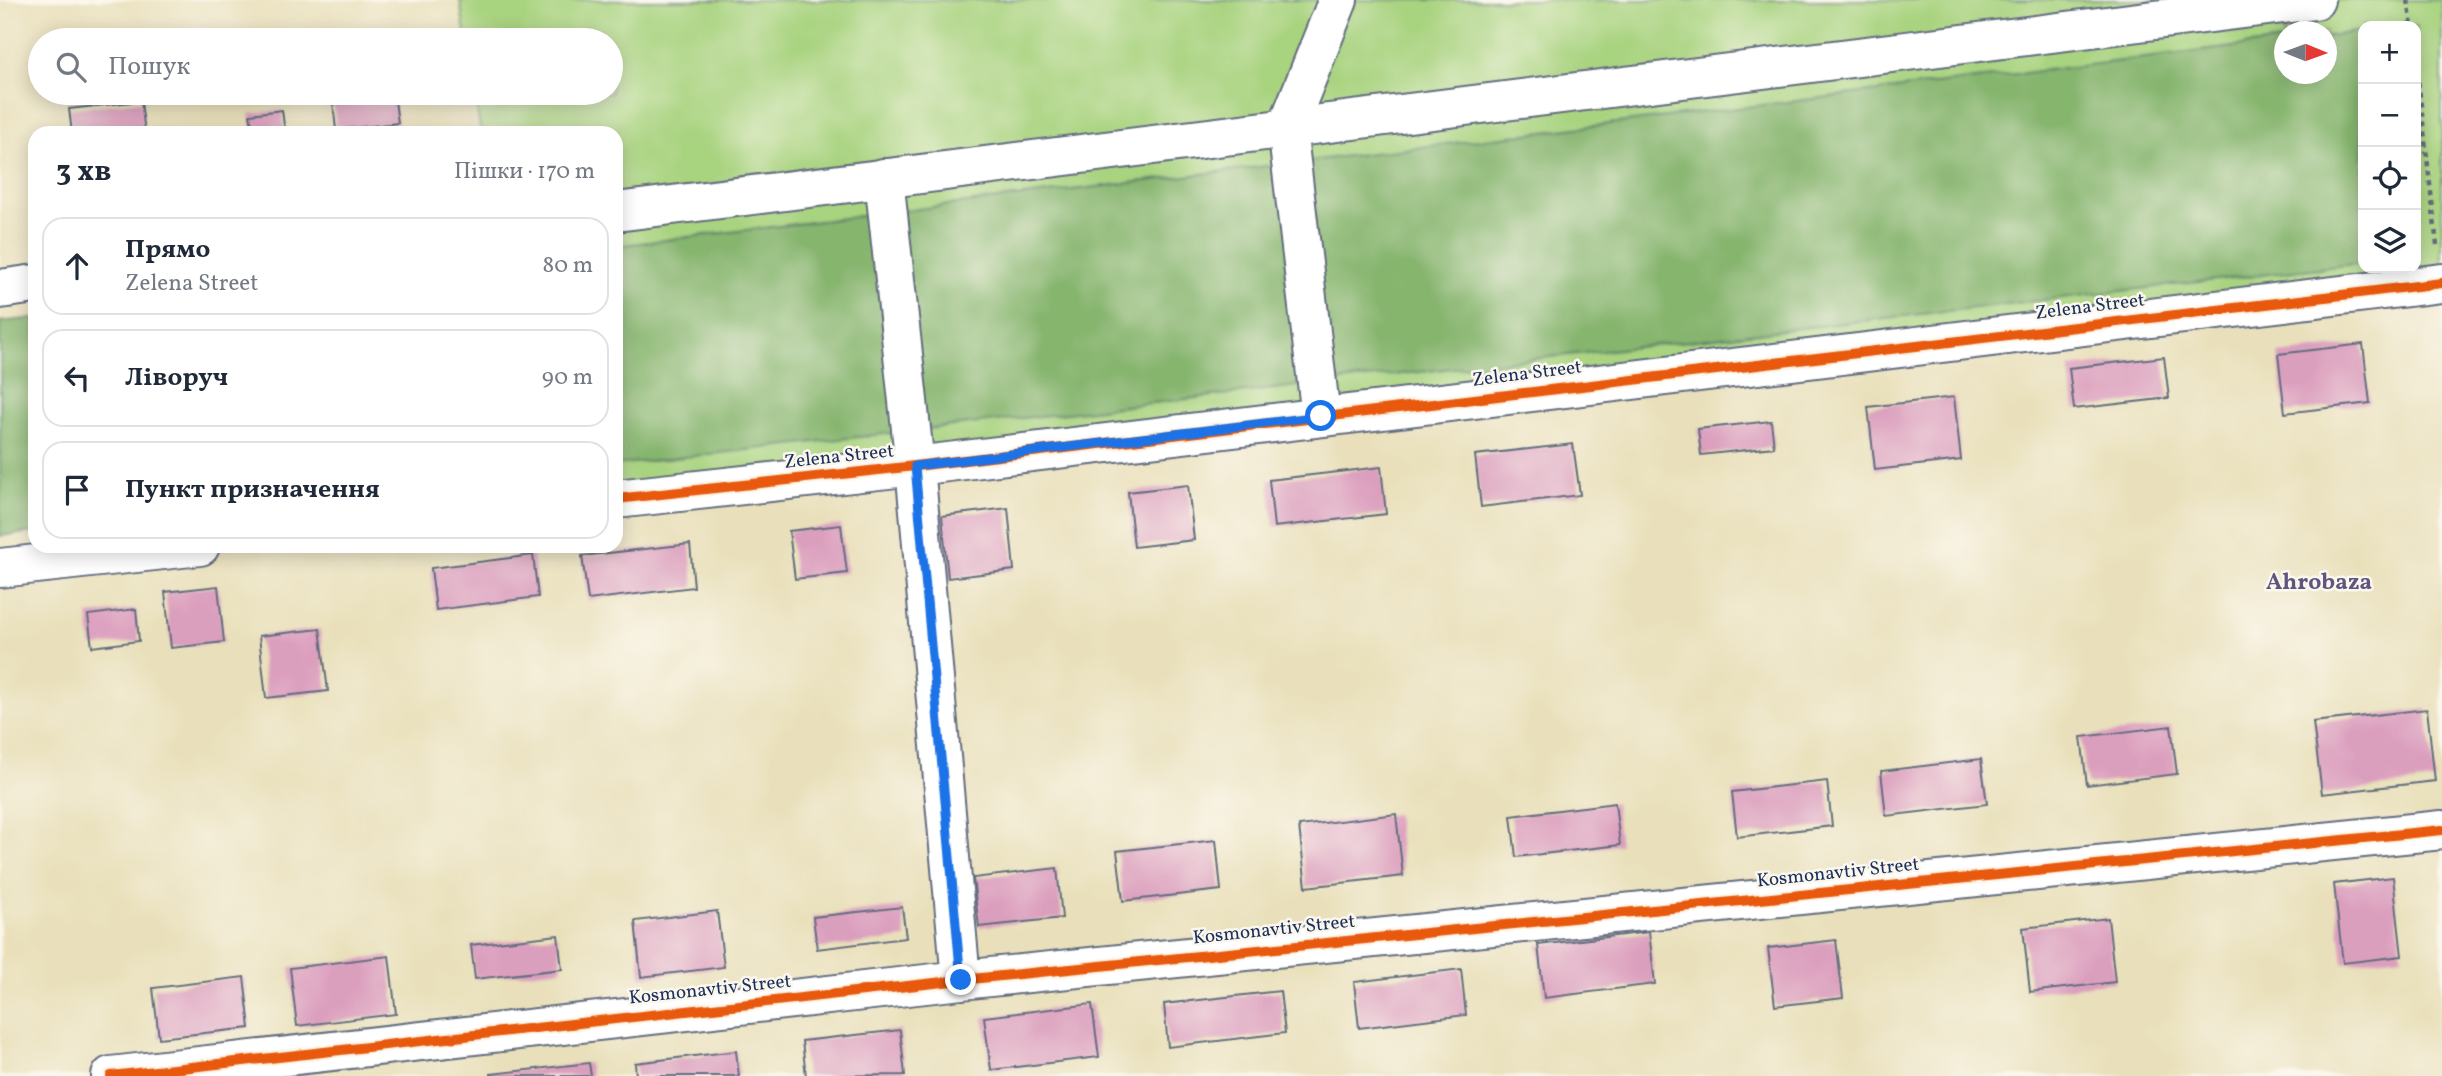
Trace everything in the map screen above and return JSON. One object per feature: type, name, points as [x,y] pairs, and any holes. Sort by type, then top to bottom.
[{"type":"street","points":[[1321,416],[1287,128],[1338,0]]},
{"type":"street","points":[[623,211],[2315,0]]},
{"type":"street","points":[[884,178],[915,466],[961,980]]},
{"type":"street","name":"Zelena Street","points":[[623,498],[915,466],[2442,283]]},
{"type":"street","points":[[0,289],[28,285]]},
{"type":"street","points":[[0,568],[136,553]]},
{"type":"street","name":"Kosmonavtiv Street","points":[[111,1076],[961,980],[2442,830]]},
{"type":"path","points":[[2409,0],[2411,21]]},
{"type":"path","points":[[2419,84],[2442,283]]},
{"type":"green space","points":[[460,0],[2442,0],[2442,283],[623,498],[623,126],[480,126],[476,105],[623,105],[623,28],[464,28]]},
{"type":"green space","points":[[2358,32],[2358,264],[623,464],[623,245],[2274,42],[2274,84],[2337,84],[2337,35]]},
{"type":"green space","points":[[28,319],[28,533],[0,536],[0,322]]},
{"type":"building","points":[[142,105],[144,126],[71,126],[69,109]]},
{"type":"building","points":[[333,105],[396,105],[398,123],[336,126]]},
{"type":"building","points":[[282,110],[284,126],[252,126],[250,114]]},
{"type":"building","points":[[2363,344],[2370,403],[2285,413],[2278,354]]},
{"type":"building","points":[[2164,357],[2169,398],[2074,409],[2069,368]]},
{"type":"building","points":[[1954,397],[1961,460],[1875,470],[1868,407]]},
{"type":"building","points":[[1771,421],[1774,447],[1701,455],[1698,429]]},
{"type":"building","points":[[1573,444],[1580,495],[1481,507],[1475,455]]},
{"type":"building","points":[[1381,467],[1386,514],[1274,527],[1269,480]]},
{"type":"building","points":[[1188,485],[1194,540],[1134,547],[1128,492]]},
{"type":"building","points":[[1008,508],[1014,570],[948,578],[942,516]]},
{"type":"building","points":[[841,525],[847,573],[795,579],[789,531]]},
{"type":"building","points":[[690,544],[694,587],[588,600],[582,556]]},
{"type":"building","points":[[533,555],[538,597],[436,610],[431,568]]},
{"type":"building","points":[[218,586],[224,642],[171,648],[165,592]]},
{"type":"building","points":[[136,609],[139,641],[92,647],[88,615]]},
{"type":"building","points":[[320,629],[328,691],[266,698],[259,636]]},
{"type":"building","points":[[2427,709],[2435,781],[2322,794],[2313,722]]},
{"type":"building","points":[[2171,726],[2177,774],[2087,785],[2081,737]]},
{"type":"building","points":[[1981,759],[1987,804],[1886,816],[1881,771]]},
{"type":"building","points":[[1827,781],[1832,826],[1737,837],[1732,792]]},
{"type":"building","points":[[1615,803],[1620,845],[1516,857],[1511,816]]},
{"type":"building","points":[[1396,814],[1403,876],[1306,887],[1299,826]]},
{"type":"building","points":[[1216,840],[1221,890],[1123,901],[1117,851]]},
{"type":"building","points":[[1057,868],[1062,918],[979,927],[973,878]]},
{"type":"building","points":[[2393,877],[2402,956],[2343,963],[2334,884]]},
{"type":"building","points":[[902,907],[906,938],[817,949],[813,917]]},
{"type":"building","points":[[717,911],[724,967],[641,977],[635,921]]},
{"type":"building","points":[[2108,918],[2115,982],[2030,992],[2023,928]]},
{"type":"building","points":[[1649,932],[1655,984],[1544,998],[1538,945]]},
{"type":"building","points":[[558,935],[562,969],[475,979],[471,945]]},
{"type":"building","points":[[1836,940],[1843,998],[1775,1006],[1768,948]]},
{"type":"building","points":[[389,956],[396,1014],[297,1026],[290,968]]},
{"type":"building","points":[[1461,969],[1466,1015],[1359,1028],[1354,982]]},
{"type":"building","points":[[244,977],[250,1028],[159,1038],[153,988]]},
{"type":"building","points":[[1280,991],[1285,1033],[1168,1047],[1164,1004]]},
{"type":"building","points":[[1092,1004],[1099,1057],[991,1070],[984,1017]]},
{"type":"building","points":[[900,1030],[905,1075],[806,1076],[802,1041]]},
{"type":"building","points":[[736,1051],[739,1076],[636,1076],[635,1063]]},
{"type":"building","points":[[589,1063],[591,1076],[491,1076],[491,1074]]},
{"type":"cycle path","points":[[623,498],[915,466],[2442,283]]},
{"type":"cycle path","points":[[111,1076],[961,980],[2442,830]]},
{"type":"district","name":"Ahrobaza","points":[[2319,583]]},
{"type":"route","points":[[961,980],[915,466],[1321,416]]}]
